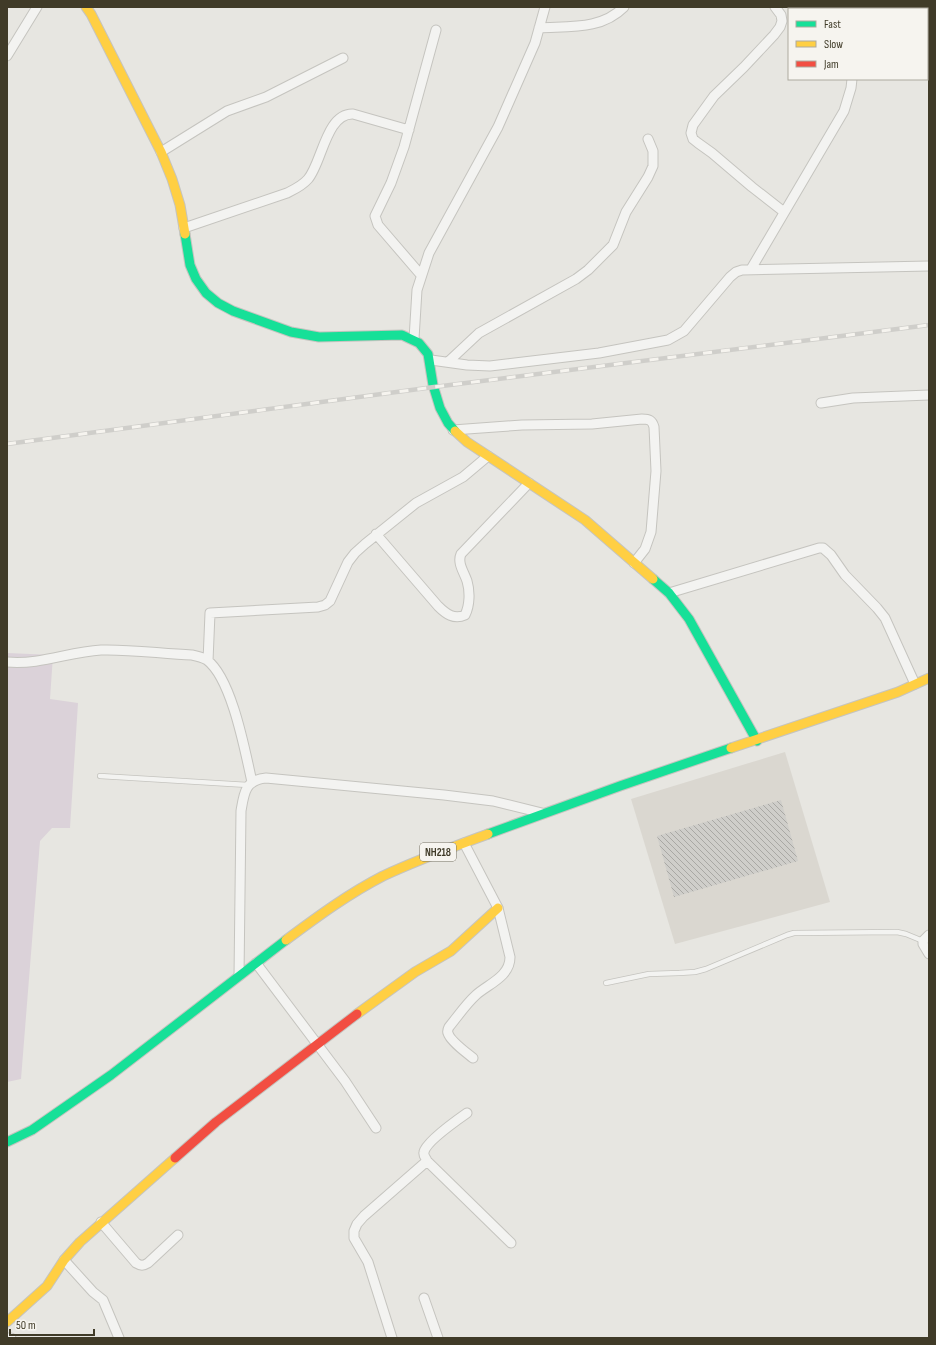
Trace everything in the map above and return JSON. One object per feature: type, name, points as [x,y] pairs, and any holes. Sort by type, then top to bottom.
[{"type":"main road","points":[[86,7],[91,14],[161,152],[172,179],[180,205],[190,265],[196,279],[206,293],[218,303],[233,311],[286,330],[312,336],[402,335],[414,339],[423,345],[431,360],[434,387],[445,420],[453,430],[467,442],[584,520],[669,593],[689,619],[757,741]]},
{"type":"main road","name":"NH218","points":[[7,1142],[32,1130],[104,1080],[256,963],[337,903],[382,877],[430,855],[620,786],[757,741],[898,692],[929,678]]},
{"type":"main road","points":[[7,1322],[47,1286],[64,1260],[80,1242],[216,1122],[383,994],[415,972],[451,952],[498,908]]},
{"type":"street","points":[[7,56],[37,7]]},
{"type":"street","points":[[414,339],[417,290],[429,253],[498,127],[535,43],[545,7]]},
{"type":"street","points":[[539,28],[595,24],[612,16],[624,7]]},
{"type":"street","points":[[775,7],[781,16],[782,22],[780,27],[744,67],[714,96],[693,125],[691,133],[698,143],[784,212]]},
{"type":"street","points":[[421,275],[378,225],[375,216],[395,173],[409,130],[436,30]]},
{"type":"street","points":[[161,152],[227,111],[266,97],[343,58]]},
{"type":"street","points":[[751,269],[844,111],[852,80]]},
{"type":"street","points":[[184,228],[287,193],[303,184],[309,178],[327,137],[336,122],[344,115],[353,114],[409,130]]},
{"type":"street","points":[[448,362],[479,333],[588,270],[613,245],[626,212],[651,171],[653,151],[648,139]]},
{"type":"street","points":[[431,360],[478,366],[490,366],[599,353],[668,340],[684,331],[730,277],[736,272],[742,270],[929,266]]},
{"type":"street","points":[[821,403],[852,398],[929,395]]},
{"type":"street","points":[[453,430],[522,425],[592,424],[648,419],[652,422],[654,427],[656,472],[651,532],[645,549],[634,563]]},
{"type":"street","points":[[208,661],[210,613],[318,607],[325,605],[334,595],[348,562],[355,553],[376,534],[416,503],[464,476],[488,456]]},
{"type":"street","points":[[376,534],[438,606],[456,618],[461,617],[465,615],[468,604],[468,588],[459,558],[461,554],[529,483]]},
{"type":"street","points":[[669,593],[823,548],[831,555],[845,575],[878,608],[885,618],[915,684]]},
{"type":"street","points":[[7,662],[38,662],[101,650],[192,655],[202,657],[208,661],[225,685],[238,721],[250,784]]},
{"type":"street","points":[[239,976],[241,811],[243,799],[250,784],[259,778],[444,794],[500,802],[544,814]]},
{"type":"street","points":[[464,843],[498,908],[510,957],[509,967],[500,977],[475,996],[449,1027],[448,1034],[451,1038],[473,1058]]},
{"type":"street","points":[[926,938],[923,944],[929,954]]},
{"type":"street","points":[[256,963],[345,1081],[376,1128]]},
{"type":"street","points":[[467,1113],[427,1146],[424,1151],[424,1155],[427,1161],[511,1243]]},
{"type":"street","points":[[392,1338],[368,1262],[354,1238],[354,1232],[364,1216],[427,1161]]},
{"type":"street","points":[[101,1222],[136,1263],[143,1266],[178,1235]]},
{"type":"street","points":[[64,1260],[93,1292],[103,1300],[119,1338]]},
{"type":"street","points":[[424,1298],[438,1338]]},
{"type":"lane","points":[[100,776],[250,784]]},
{"type":"lane","points":[[606,983],[649,974],[695,972],[706,969],[794,933],[898,932],[926,938]]},
{"type":"shaded area","points":[[7,653],[53,655],[50,699],[78,703],[70,828],[52,828],[40,841],[21,1079],[7,1082]]},
{"type":"shaded area","points":[[785,752],[830,902],[675,944],[631,799]]},
{"type":"building","points":[[781,800],[798,861],[674,897],[657,836]]},
{"type":"railway","points":[[7,444],[434,387],[929,325]]},
{"type":"traffic: fast","points":[[185,234],[190,265],[196,279],[206,293],[218,303],[233,311],[291,332],[319,337],[402,335],[419,343],[428,354],[433,385],[440,408],[448,423],[455,431]]},
{"type":"traffic: fast","points":[[653,579],[669,593],[689,619],[757,741]]},
{"type":"traffic: fast","points":[[488,834],[620,786],[731,748]]},
{"type":"traffic: fast","points":[[7,1142],[32,1130],[111,1075],[286,940]]},
{"type":"traffic: slow","points":[[86,7],[91,14],[161,152],[172,179],[180,205],[185,234]]},
{"type":"traffic: slow","points":[[455,431],[467,442],[585,520],[653,579]]},
{"type":"traffic: slow","points":[[731,748],[898,692],[929,678]]},
{"type":"traffic: slow","points":[[286,940],[345,898],[383,876],[422,859],[488,834]]},
{"type":"traffic: slow","points":[[357,1014],[415,972],[451,951],[498,908]]},
{"type":"traffic: slow","points":[[7,1322],[47,1286],[64,1260],[80,1242],[175,1158]]},
{"type":"traffic: jam","points":[[175,1158],[216,1122],[357,1014]]}]
